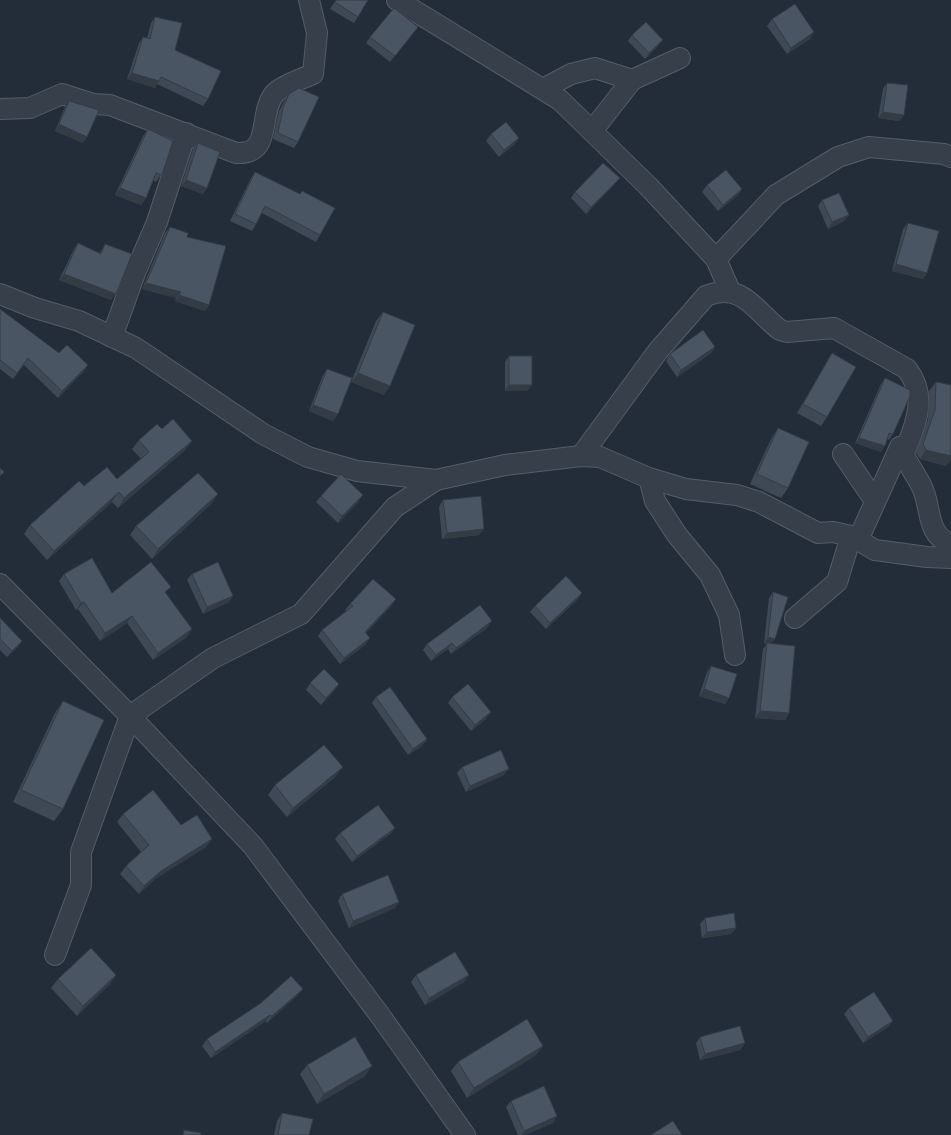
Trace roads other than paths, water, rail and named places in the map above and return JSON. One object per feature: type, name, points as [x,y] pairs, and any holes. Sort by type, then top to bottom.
[{"type":"street","points":[[0,109],[30,108],[62,94],[94,104],[110,105],[236,154],[246,154],[255,150],[266,128],[265,111],[276,93],[313,74],[317,33],[309,0]]},
{"type":"street","points":[[397,0],[560,100],[648,186],[716,259],[730,291]]},
{"type":"street","points":[[592,131],[632,80],[680,58]]},
{"type":"street","points":[[543,89],[571,74],[595,68],[632,80]]},
{"type":"street","points":[[112,337],[135,273],[157,222],[186,133]]},
{"type":"street","points":[[716,259],[776,195],[838,157],[868,148],[949,152]]},
{"type":"street","points":[[581,456],[658,351],[706,296],[715,292],[730,291],[743,296],[780,330],[787,332],[834,328],[907,369],[914,378],[920,410],[907,446],[900,447]]},
{"type":"street","points":[[0,294],[78,322],[136,348],[263,434],[308,458],[357,471],[436,480],[505,465],[581,456],[600,457],[648,478],[686,489],[737,495],[759,502],[818,533],[833,532],[855,538],[875,550],[927,558],[951,558]]},
{"type":"street","points":[[795,618],[837,582],[855,538],[875,500],[885,486],[900,447]]},
{"type":"street","points":[[900,447],[924,493],[932,527],[940,540],[951,545]]},
{"type":"street","points":[[843,454],[875,500]]},
{"type":"street","points":[[391,475],[395,506]]},
{"type":"street","points":[[648,478],[654,501],[677,535],[710,575],[730,615],[734,655]]},
{"type":"street","points":[[55,956],[81,885],[81,852],[130,716],[213,658],[301,614],[395,506],[436,480]]},
{"type":"street","points":[[0,584],[130,716],[253,846],[379,1014],[465,1135]]}]
